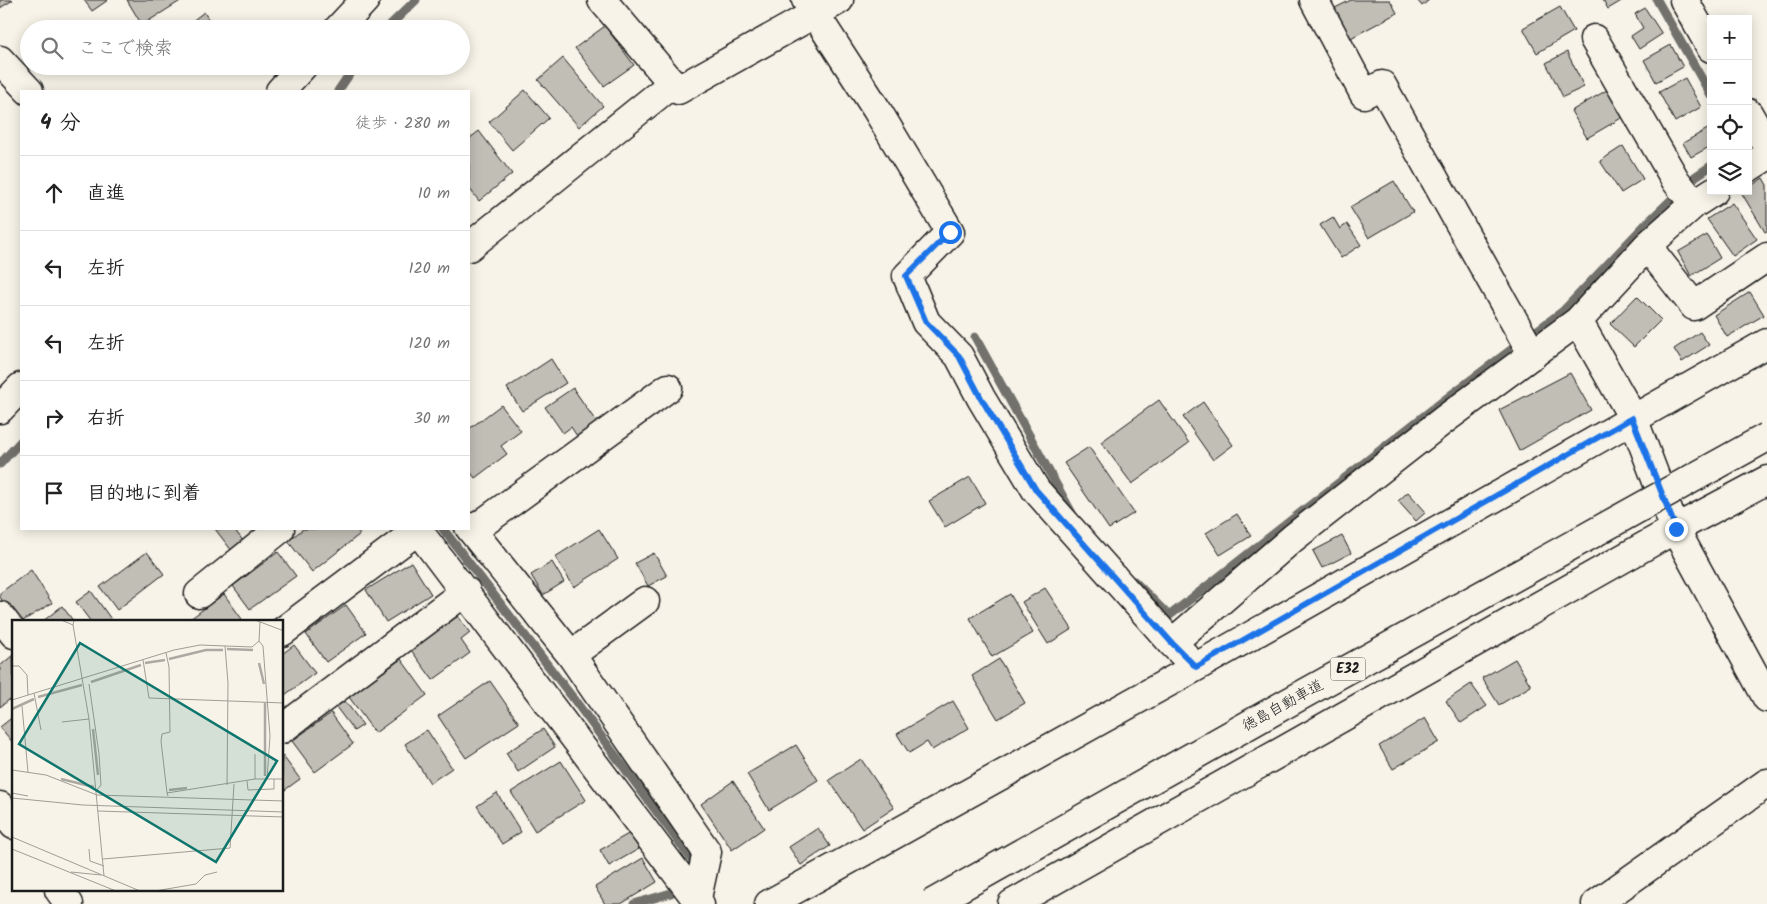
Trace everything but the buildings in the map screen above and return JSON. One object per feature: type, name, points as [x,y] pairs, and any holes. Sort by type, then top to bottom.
[{"type":"main road","points":[[346,20],[365,0]]},
{"type":"main road","points":[[602,0],[678,90],[810,7],[839,0]]},
{"type":"main road","points":[[1314,0],[1364,94],[1382,85],[1527,345]]},
{"type":"main road","points":[[1684,0],[1707,41]]},
{"type":"main road","points":[[810,7],[877,110],[950,232],[906,276],[926,322],[959,356],[981,398],[1036,490],[1172,643],[1196,667]]},
{"type":"main road","points":[[1172,643],[1293,538],[1445,419],[1527,345],[1578,321],[1648,246],[1693,193],[1594,39]]},
{"type":"main road","points":[[0,60],[28,90]]},
{"type":"main road","points":[[281,90],[295,75]]},
{"type":"main road","points":[[470,246],[673,83]]},
{"type":"main road","points":[[1752,158],[1761,137]]},
{"type":"main road","points":[[1648,246],[1694,306],[1767,257]]},
{"type":"main road","points":[[1578,321],[1632,418],[1676,529],[1767,698]]},
{"type":"main road","points":[[769,904],[1196,667],[1767,343]]},
{"type":"main road","points":[[0,409],[20,388]]},
{"type":"main road","points":[[668,388],[470,529],[571,655],[707,852],[698,901]]},
{"type":"main road","name":"徳島自動車道","points":[[931,904],[1282,706],[1767,437]]},
{"type":"main road","points":[[1012,904],[1676,529],[1767,480]]},
{"type":"main road","points":[[199,594],[279,530]]},
{"type":"main road","points":[[284,630],[417,530]]},
{"type":"main road","points":[[419,530],[698,901]]},
{"type":"main road","points":[[284,728],[466,591]]},
{"type":"main road","points":[[571,655],[645,601]]},
{"type":"main road","points":[[0,616],[12,631]]},
{"type":"main road","points":[[1596,904],[1767,783]]},
{"type":"main road","points":[[0,806],[12,822]]},
{"type":"main road","points":[[61,892],[69,904]]},
{"type":"waterway","points":[[395,20],[416,0]]},
{"type":"waterway","points":[[1657,0],[1707,88]]},
{"type":"waterway","points":[[339,90],[349,75]]},
{"type":"waterway","points":[[1134,581],[1169,616],[1452,394],[1563,311],[1644,226],[1696,176],[1707,169]]},
{"type":"waterway","points":[[975,337],[1073,515]]},
{"type":"waterway","points":[[0,464],[20,442]]},
{"type":"waterway","points":[[444,530],[573,698],[693,861]]},
{"type":"waterway","points":[[634,904],[671,893]]},
{"type":"route","points":[[950,232],[906,276],[926,322],[959,356],[981,398],[1036,490],[1172,643],[1196,667],[1632,418],[1676,529]]}]
